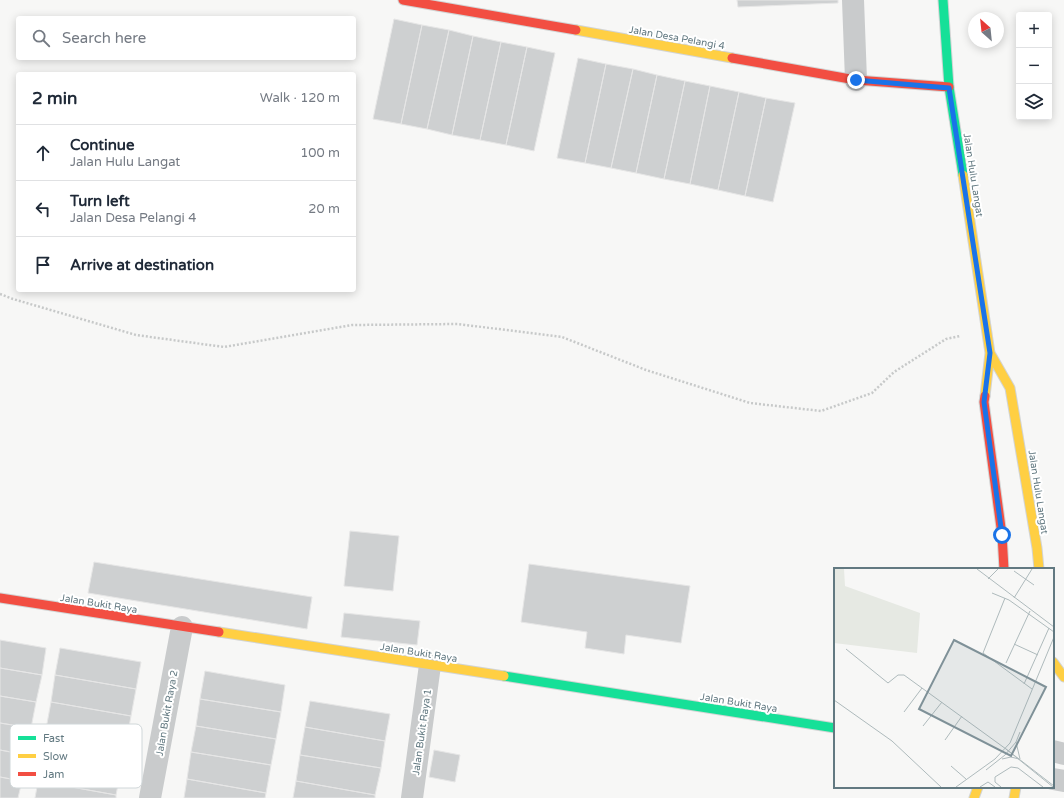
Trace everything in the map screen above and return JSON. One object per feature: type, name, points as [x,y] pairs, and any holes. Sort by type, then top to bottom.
[{"type":"street","name":"Jalan Desa Pelangi 4","points":[[403,0],[856,80],[949,88]]},
{"type":"street","points":[[852,0],[856,80]]},
{"type":"street","name":"Jalan Hulu Langat","points":[[943,0],[949,88],[990,353],[984,402],[1002,535],[1004,568]]},
{"type":"street","name":"Jalan Hulu Langat","points":[[990,353],[1010,388],[1039,568]]},
{"type":"street","name":"Jalan Bukit Raya","points":[[0,598],[834,728]]},
{"type":"street","name":"Jalan Bukit Raya 2","points":[[150,798],[182,627]]},
{"type":"street","points":[[1054,663],[1064,677]]},
{"type":"street","name":"Jalan Bukit Raya 1","points":[[412,798],[430,665]]},
{"type":"street","points":[[1054,751],[1064,754]]},
{"type":"street","points":[[1054,779],[1064,781]]},
{"type":"street","points":[[974,798],[978,788]]},
{"type":"street","points":[[1014,798],[1016,788]]},
{"type":"path","points":[[0,294],[136,335],[224,347],[352,325],[458,324],[562,337],[646,370],[750,403],[821,411],[872,393],[894,372],[946,339],[986,330]]},
{"type":"building","points":[[737,0],[838,0],[838,3],[738,7]]},
{"type":"building","points":[[394,19],[422,25],[401,124],[373,119]]},
{"type":"building","points":[[422,25],[449,30],[427,129],[401,124]]},
{"type":"building","points":[[449,30],[473,36],[452,135],[427,129]]},
{"type":"building","points":[[473,36],[501,42],[480,140],[452,135]]},
{"type":"building","points":[[501,42],[527,47],[506,145],[480,140]]},
{"type":"building","points":[[527,47],[555,53],[534,151],[506,145]]},
{"type":"building","points":[[578,58],[606,64],[585,163],[557,158]]},
{"type":"building","points":[[606,64],[633,69],[611,168],[585,163]]},
{"type":"building","points":[[633,69],[657,75],[636,173],[611,168]]},
{"type":"building","points":[[657,75],[685,81],[664,179],[636,173]]},
{"type":"building","points":[[685,81],[710,86],[690,184],[664,179]]},
{"type":"building","points":[[710,86],[739,92],[718,190],[690,184]]},
{"type":"building","points":[[739,92],[766,98],[745,196],[718,190]]},
{"type":"building","points":[[766,98],[795,103],[773,202],[745,196]]},
{"type":"building","points":[[350,531],[399,536],[393,591],[344,586]]},
{"type":"building","points":[[94,562],[312,597],[307,629],[88,593]]},
{"type":"building","points":[[529,564],[690,586],[681,643],[626,635],[624,654],[585,648],[587,632],[521,622]]},
{"type":"building","points":[[344,613],[420,621],[417,645],[341,637]]},
{"type":"building","points":[[0,640],[46,648],[42,675],[0,668]]},
{"type":"building","points":[[60,648],[141,662],[136,689],[55,675]]},
{"type":"building","points":[[0,668],[42,675],[36,702],[0,696]]},
{"type":"building","points":[[205,671],[285,685],[281,712],[200,699]]},
{"type":"building","points":[[55,675],[136,689],[131,716],[51,702]]},
{"type":"building","points":[[0,696],[36,702],[32,724],[10,725],[0,723]]},
{"type":"building","points":[[200,699],[281,712],[276,739],[196,726]]},
{"type":"building","points":[[310,701],[390,714],[385,741],[305,727]]},
{"type":"building","points":[[51,702],[131,716],[130,724],[47,724]]},
{"type":"building","points":[[0,723],[10,725],[10,752],[0,750]]},
{"type":"building","points":[[196,726],[276,739],[271,765],[191,752]]},
{"type":"building","points":[[305,727],[385,741],[381,768],[300,755]]},
{"type":"building","points":[[0,750],[10,752],[10,779],[0,777]]},
{"type":"building","points":[[434,750],[460,755],[455,782],[429,777]]},
{"type":"building","points":[[191,752],[271,765],[266,793],[187,779]]},
{"type":"building","points":[[300,755],[381,768],[375,795],[296,781]]},
{"type":"building","points":[[0,777],[10,779],[10,788],[20,788],[18,798],[0,798]]},
{"type":"building","points":[[187,779],[266,793],[265,798],[184,798]]},
{"type":"building","points":[[296,781],[375,795],[375,798],[293,798]]},
{"type":"building","points":[[37,788],[77,788],[116,795],[116,798],[35,798]]},
{"type":"building","points":[[77,788],[117,788],[116,795]]},
{"type":"traffic: fast","points":[[943,0],[949,87],[963,175]]},
{"type":"traffic: fast","points":[[504,676],[834,728]]},
{"type":"traffic: slow","points":[[576,30],[732,58]]},
{"type":"traffic: slow","points":[[963,175],[990,353],[985,396]]},
{"type":"traffic: slow","points":[[990,353],[1010,388],[1037,548],[1039,568]]},
{"type":"traffic: slow","points":[[219,632],[504,676]]},
{"type":"traffic: slow","points":[[1054,663],[1064,677]]},
{"type":"traffic: slow","points":[[974,798],[978,788]]},
{"type":"traffic: slow","points":[[1014,798],[1016,788]]},
{"type":"traffic: jam","points":[[403,0],[576,30]]},
{"type":"traffic: jam","points":[[732,58],[856,80],[949,87]]},
{"type":"traffic: jam","points":[[985,396],[984,402],[1002,535],[1004,568]]},
{"type":"traffic: jam","points":[[0,598],[219,632]]},
{"type":"route","points":[[856,80],[949,88],[990,353],[984,402],[1002,535]]}]
